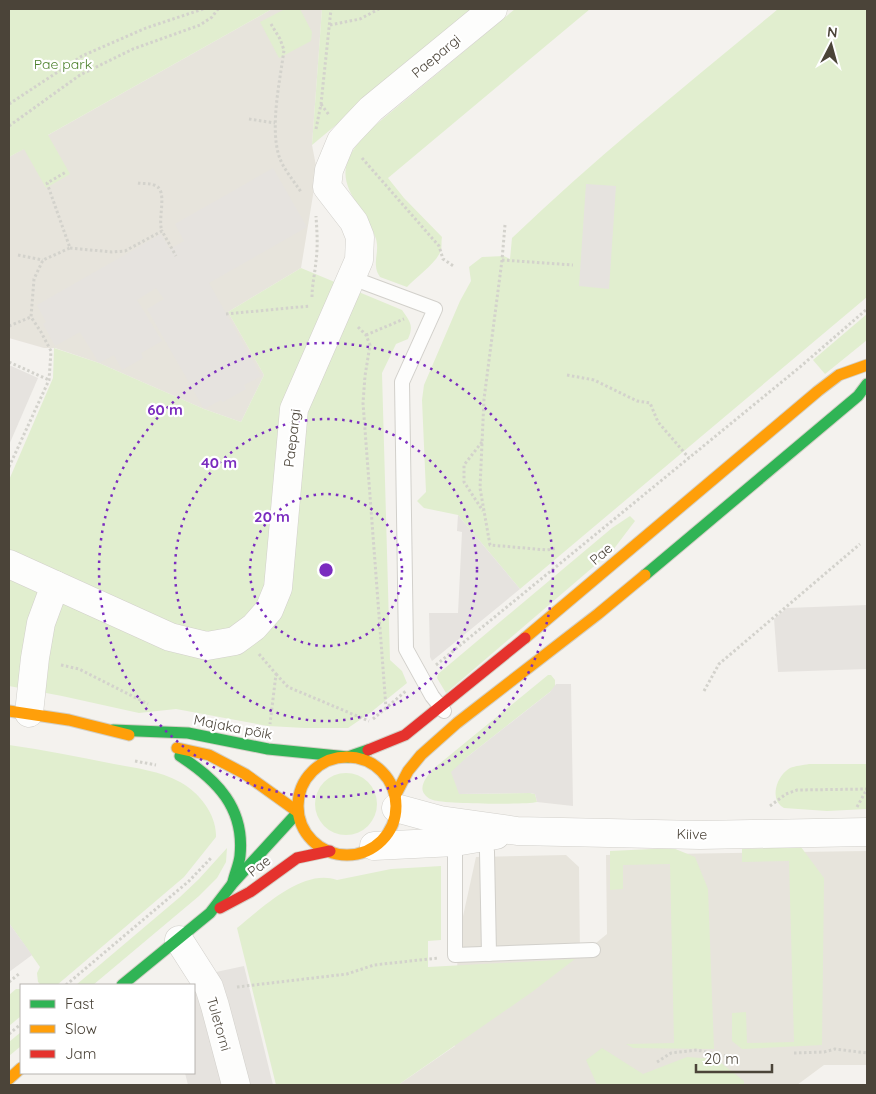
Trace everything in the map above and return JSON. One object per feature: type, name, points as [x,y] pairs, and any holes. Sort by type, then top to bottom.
[{"type":"main road","name":"Pae","points":[[348,757],[384,746],[405,735],[536,629],[711,480],[839,375],[867,365]]},
{"type":"main road","points":[[395,802],[408,771],[421,755],[457,724],[598,614],[864,395]]},
{"type":"main road","name":"Majaka põik","points":[[19,712],[113,730],[160,744],[209,755],[244,774],[298,812]]},
{"type":"main road","name":"Majaka põik","points":[[113,730],[188,733],[268,749],[348,757]]},
{"type":"main road","points":[[160,744],[202,769],[223,790],[234,810],[239,821],[240,852],[233,883]]},
{"type":"main road","points":[[348,757],[365,760],[380,769],[392,787],[395,802],[394,818],[390,829],[383,839],[364,851],[352,854],[341,854],[319,846],[303,826],[298,812],[300,791],[310,773],[327,761],[337,758],[348,757]]},
{"type":"main road","name":"Pae","points":[[123,984],[210,913],[233,883],[298,812]]},
{"type":"main road","name":"Pae","points":[[210,913],[250,892],[284,866],[298,858],[330,851]]},
{"type":"main road","points":[[9,1079],[20,1069]]},
{"type":"street","name":"Paepargi","points":[[9,564],[170,637],[207,646],[235,641],[254,627],[269,610],[278,588],[294,409],[324,312],[352,278],[359,260],[360,237],[354,222],[327,187],[328,170],[341,141],[371,109],[493,9]]},
{"type":"street","points":[[839,375],[864,395]]},
{"type":"street","points":[[19,712],[35,658],[41,623],[55,585]]},
{"type":"street","name":"Kiive","points":[[395,802],[440,820],[517,831],[700,835],[867,832]]},
{"type":"street","name":"Kiive","points":[[374,846],[455,842],[517,831]]},
{"type":"street","name":"Tuletorni","points":[[179,940],[209,987],[236,1085]]},
{"type":"lane","points":[[352,278],[435,310],[402,382],[406,649],[441,707],[457,724]]},
{"type":"lane","points":[[485,837],[489,954]]},
{"type":"lane","points":[[455,842],[455,955],[593,950]]},
{"type":"path","points":[[9,104],[82,56],[146,28],[202,9]]},
{"type":"path","points":[[9,126],[80,75],[133,49],[200,25],[212,17],[218,9]]},
{"type":"path","points":[[316,130],[321,104],[331,9]]},
{"type":"path","points":[[330,25],[360,19],[379,9]]},
{"type":"path","points":[[271,24],[284,50],[275,123],[279,157],[302,193]]},
{"type":"path","points":[[321,104],[344,138],[438,246],[443,258],[456,268]]},
{"type":"path","points":[[249,119],[275,123]]},
{"type":"path","points":[[66,172],[47,183],[70,248]]},
{"type":"path","points":[[297,186],[300,178]]},
{"type":"path","points":[[138,183],[156,185],[160,190],[162,197],[160,224],[176,256]]},
{"type":"path","points":[[315,214],[317,231],[316,260],[312,287],[324,312]]},
{"type":"path","points":[[505,225],[484,399],[480,488],[484,514],[490,545],[547,550],[557,548]]},
{"type":"path","points":[[18,255],[43,260],[70,248],[112,252],[125,251],[162,231]]},
{"type":"path","points":[[9,467],[49,380],[51,351],[31,317],[34,279],[43,260]]},
{"type":"path","points":[[502,260],[573,266]]},
{"type":"path","points":[[366,335],[430,308]]},
{"type":"path","points":[[364,725],[800,367],[867,309]]},
{"type":"path","points":[[226,314],[324,312],[358,327],[366,335],[370,345],[363,403],[386,708]]},
{"type":"path","points":[[9,326],[31,317]]},
{"type":"path","points":[[9,362],[49,380]]},
{"type":"path","points":[[567,375],[594,380],[637,401],[650,403],[658,422],[689,458]]},
{"type":"path","points":[[482,441],[464,465],[464,482],[484,514]]},
{"type":"path","points":[[704,691],[719,664],[860,544]]},
{"type":"path","points":[[243,635],[288,688],[369,721]]},
{"type":"path","points":[[35,658],[80,669],[151,705]]},
{"type":"path","points":[[269,733],[276,674]]},
{"type":"path","points":[[132,760],[157,766]]},
{"type":"path","points":[[770,806],[786,794],[797,790],[867,789]]},
{"type":"path","points":[[67,984],[183,887],[213,856]]},
{"type":"path","points":[[209,987],[249,986],[347,974],[374,965],[428,960],[455,955]]},
{"type":"path","points":[[9,982],[20,973]]},
{"type":"path","points":[[9,1034],[20,1025]]},
{"type":"path","points":[[794,1054],[824,1052],[835,1049],[867,1053]]},
{"type":"path","points":[[657,1062],[671,1053],[697,1050],[736,1058]]},
{"type":"shaded area","points":[[272,9],[322,9],[312,145],[317,171],[301,268],[228,312],[264,375],[241,422],[204,409],[99,363],[55,348],[44,348],[9,338],[9,157]]},
{"type":"shaded area","points":[[273,168],[307,227],[209,283],[261,376],[244,385],[246,389],[223,402],[221,400],[204,409],[147,309],[164,299],[156,288],[137,300],[162,341],[141,353],[143,358],[122,370],[114,355],[99,363],[80,332],[55,346],[43,324],[46,322],[37,305],[161,234],[170,249],[184,241],[175,224]]},
{"type":"shaded area","points":[[586,184],[616,186],[609,289],[579,286]]},
{"type":"shaded area","points":[[9,365],[38,378],[9,445]]},
{"type":"shaded area","points":[[458,515],[520,589],[432,661],[430,657],[429,613],[458,613],[462,532],[457,531]]},
{"type":"shaded area","points":[[867,605],[867,669],[778,672],[774,619],[787,608]]},
{"type":"shaded area","points":[[556,684],[571,684],[573,806],[537,802],[535,794],[530,793],[459,794],[451,772],[467,757],[550,692]]},
{"type":"shaded area","points":[[867,851],[867,1065],[824,1065],[797,1085],[398,1085],[455,1046],[458,939],[476,857],[566,855],[579,867],[580,956],[607,934],[606,855]]},
{"type":"shaded area","points":[[9,923],[32,955],[9,972]]},
{"type":"shaded area","points":[[244,966],[273,1085],[188,1085],[185,1074],[195,1074],[195,984],[202,975]]},
{"type":"green space","name":"Pae park","points":[[9,9],[272,9],[48,135],[70,174],[46,188],[24,149],[9,157]]},
{"type":"green space","points":[[285,9],[300,9],[312,32],[311,41],[279,58],[260,22]]},
{"type":"green space","points":[[322,9],[475,9],[312,145]]},
{"type":"green space","points":[[515,9],[590,9],[388,178],[404,198],[442,237],[441,250],[426,270],[407,287],[380,277],[376,267],[376,239],[372,228],[348,187],[346,166],[351,154],[367,132]]},
{"type":"green space","points":[[778,9],[867,9],[867,297],[520,589],[458,515],[424,508],[417,501],[426,492],[422,400],[424,385],[460,301],[471,281],[469,267],[482,257],[504,256],[510,259],[512,238],[544,208],[643,121]]},
{"type":"green space","points":[[301,268],[402,310],[410,324],[411,330],[408,339],[396,344],[382,373],[390,660],[402,671],[407,683],[348,728],[268,726],[176,709],[139,713],[9,686],[9,480],[53,378],[54,348],[99,363],[204,409],[241,422],[264,375],[228,312]]},
{"type":"green space","points":[[867,314],[867,340],[825,374],[813,360]]},
{"type":"green space","points":[[630,516],[635,521],[613,550],[446,693],[437,678],[438,674],[612,528]]},
{"type":"green space","points":[[548,675],[551,675],[555,680],[555,688],[467,757],[459,794],[530,793],[535,794],[537,802],[502,804],[452,802],[433,800],[423,793],[423,786],[433,769]]},
{"type":"green space","points":[[9,745],[139,769],[172,778],[194,792],[210,813],[216,829],[216,837],[184,877],[58,984],[40,984],[38,982],[37,973],[40,967],[9,923]]},
{"type":"green space","points":[[809,764],[867,764],[867,809],[827,811],[784,808],[779,804],[776,794],[776,788],[781,776],[790,768]]},
{"type":"green space","points":[[346,773],[358,776],[368,782],[374,792],[377,804],[374,816],[368,826],[358,832],[346,835],[334,832],[324,826],[318,816],[315,804],[318,792],[324,782],[334,776]]},
{"type":"green space","points":[[801,847],[824,878],[822,1045],[742,1049],[732,1041],[732,1013],[746,1012],[747,1043],[794,1042],[789,861],[742,862],[742,849]]},
{"type":"green space","points":[[227,848],[226,862],[217,878],[199,896],[94,984],[77,984],[180,897]]},
{"type":"green space","points":[[673,848],[695,857],[708,889],[714,1049],[633,1048],[626,1044],[674,1043],[670,864],[623,865],[623,889],[610,890],[610,851]]},
{"type":"green space","points":[[441,866],[441,940],[428,941],[428,967],[575,959],[532,992],[398,1085],[276,1085],[237,928],[284,892],[311,880],[324,878],[337,880],[391,869]]},
{"type":"green space","points":[[16,989],[20,989],[20,1017],[9,1026],[9,995]]},
{"type":"green space","points":[[20,1033],[20,1047],[9,1056],[9,1042]]},
{"type":"green space","points":[[602,1048],[643,1074],[687,1057],[716,1059],[744,1081],[744,1085],[597,1085],[586,1060]]},
{"type":"traffic: fast","points":[[645,575],[858,396],[867,384]]},
{"type":"traffic: fast","points":[[113,730],[188,733],[268,749],[348,757],[368,750]]},
{"type":"traffic: fast","points":[[180,756],[206,775],[217,786],[233,810],[238,824],[240,839],[239,859],[233,882]]},
{"type":"traffic: fast","points":[[123,984],[210,913],[233,883],[298,812]]},
{"type":"traffic: slow","points":[[525,638],[818,391],[839,375],[867,365]]},
{"type":"traffic: slow","points":[[395,796],[408,771],[421,755],[457,723],[598,614],[645,575]]},
{"type":"traffic: slow","points":[[9,711],[69,720],[129,735]]},
{"type":"traffic: slow","points":[[177,748],[209,755],[245,774],[298,812]]},
{"type":"traffic: slow","points":[[347,757],[366,761],[381,772],[392,787],[396,806],[392,825],[381,840],[366,851],[347,855],[328,851],[313,840],[302,825],[298,806],[302,787],[313,772],[328,761],[347,757]]},
{"type":"traffic: slow","points":[[9,1079],[20,1069]]},
{"type":"traffic: jam","points":[[368,750],[405,735],[525,638]]},
{"type":"traffic: jam","points":[[220,908],[250,892],[297,858],[330,851]]}]
